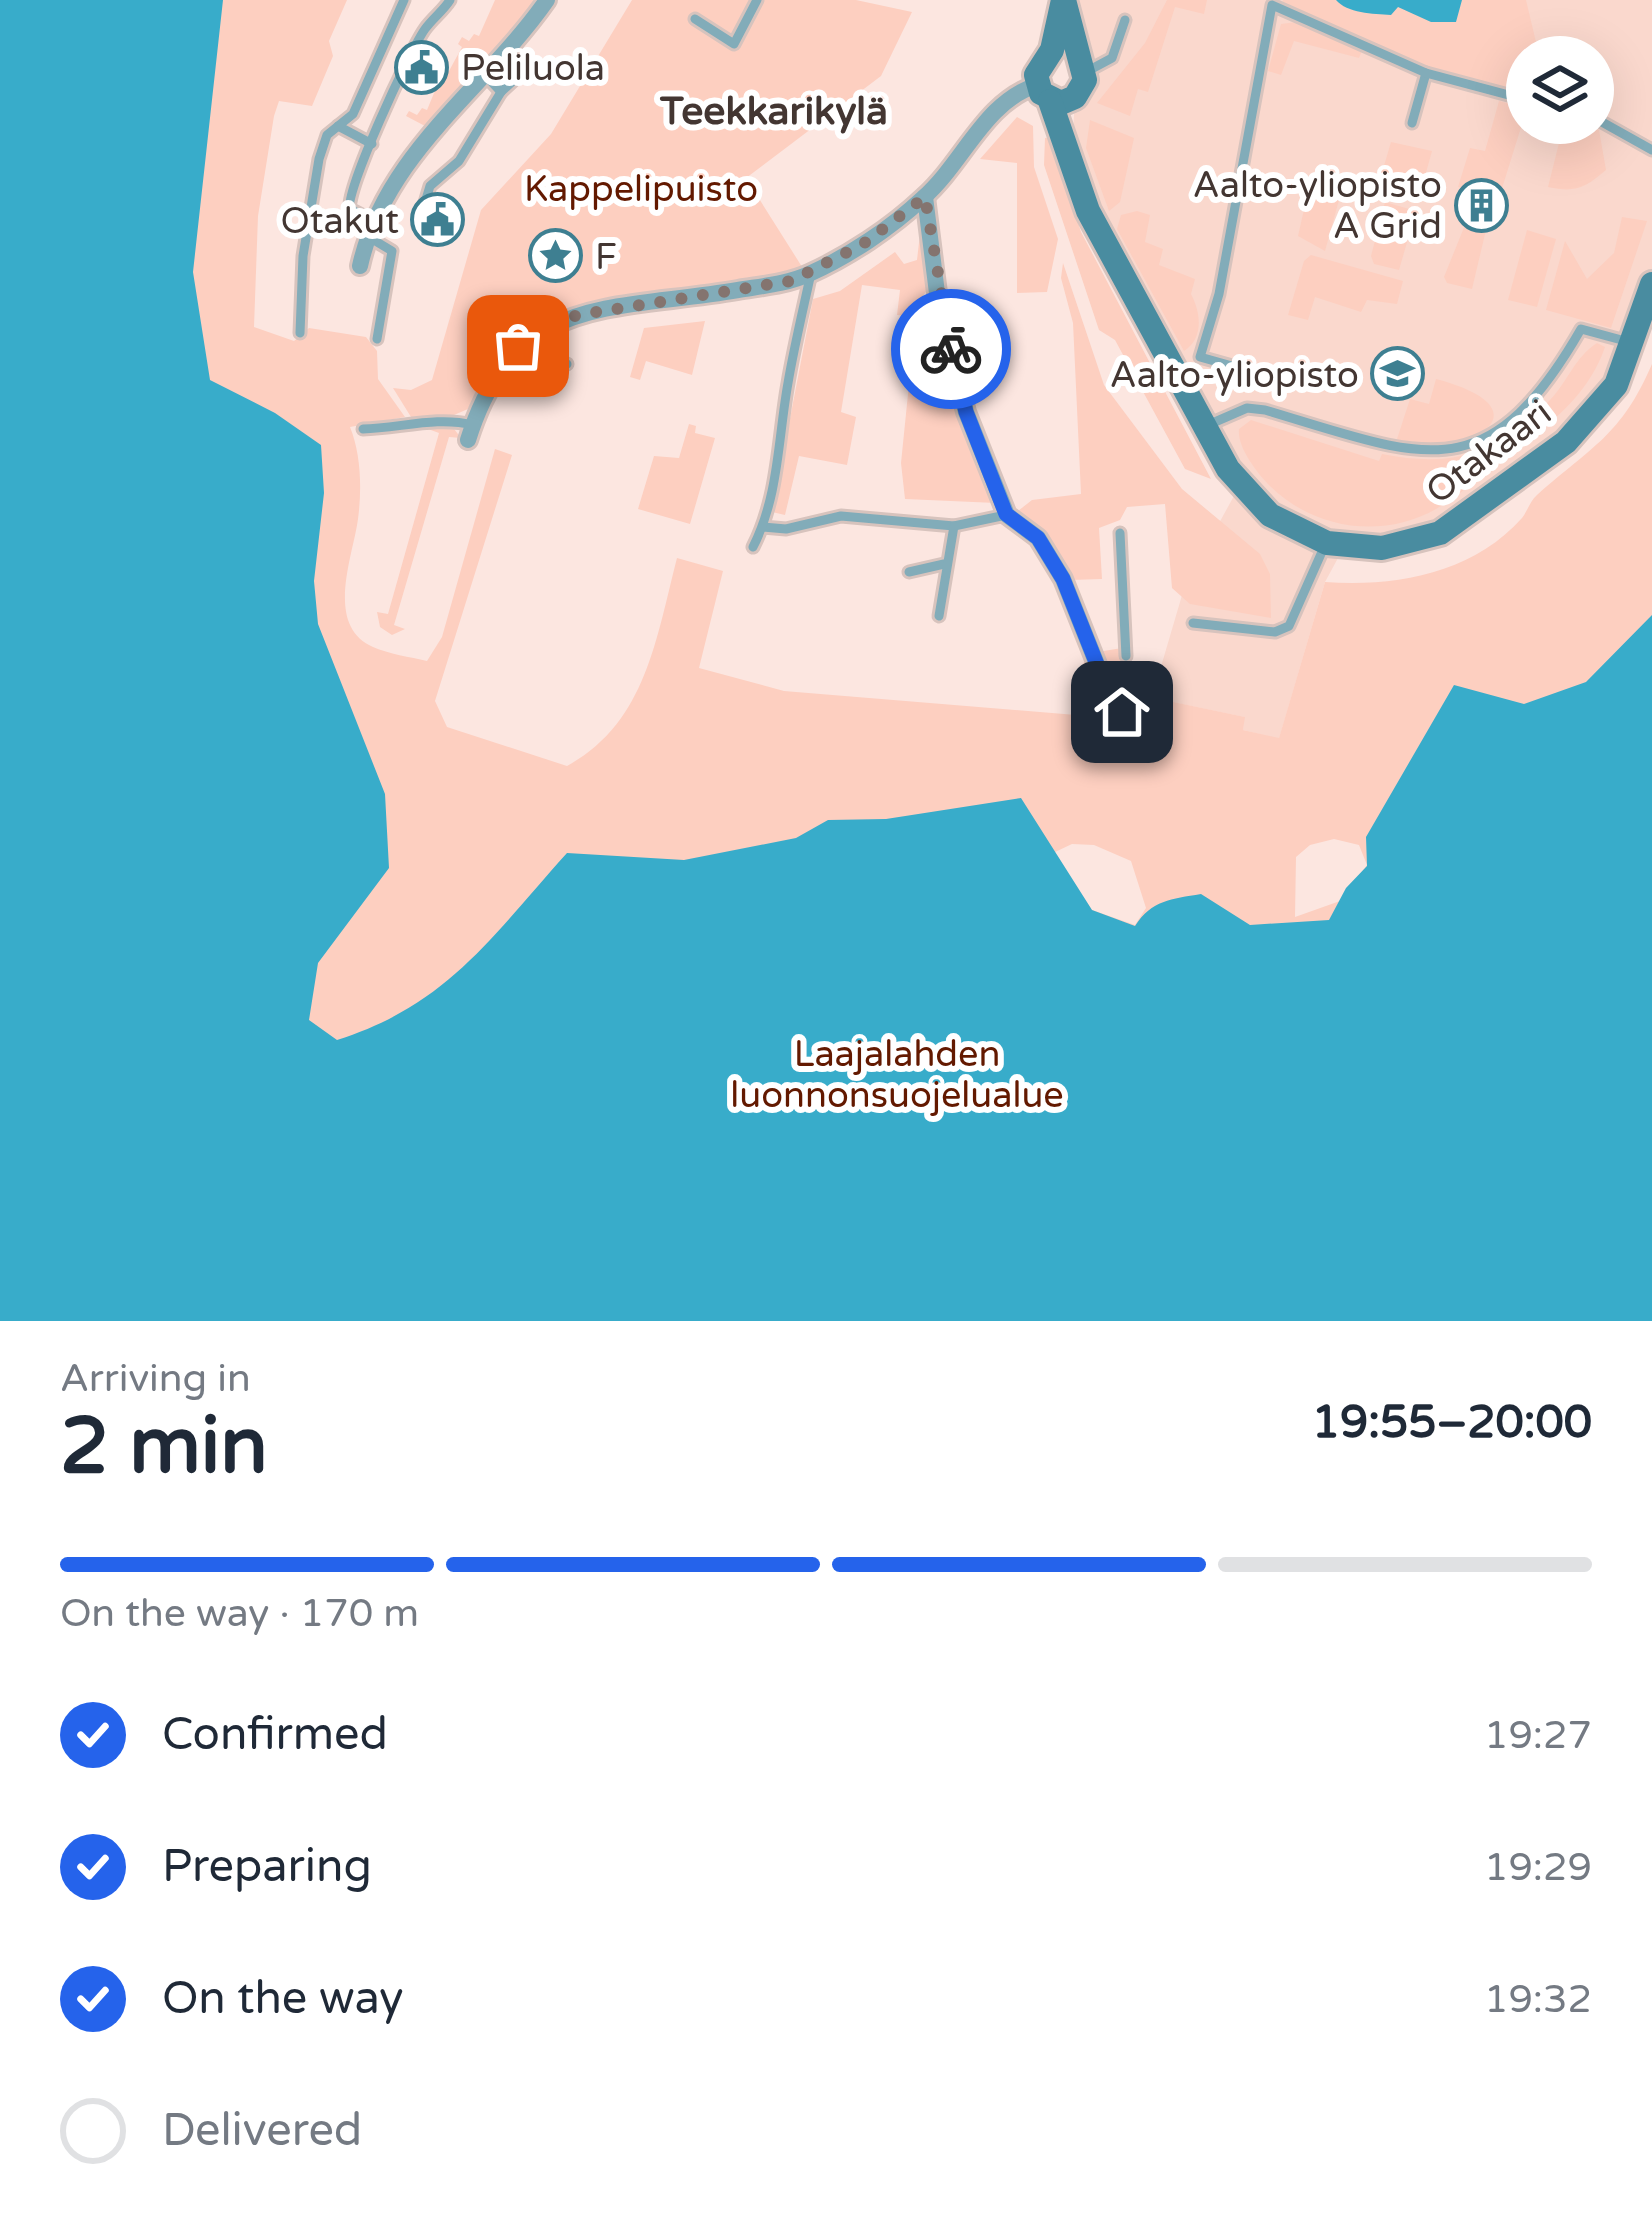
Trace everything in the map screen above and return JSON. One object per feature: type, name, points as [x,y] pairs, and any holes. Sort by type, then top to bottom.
[{"type":"street","points":[[360,266],[370,228],[426,136],[486,76],[547,0]]},
{"type":"street","name":"Otakaari","points":[[1063,0],[1048,56],[1062,53],[1072,153],[1088,211],[1204,427],[1255,501],[1286,526],[1327,543],[1402,545],[1458,522],[1567,442],[1594,415],[1616,385],[1652,284]]},
{"type":"street","name":"Otakaari","points":[[1063,0],[1065,83]]},
{"type":"street","points":[[470,433],[501,366],[529,337],[578,315],[812,274],[863,244],[925,197],[1006,96],[1065,83]]},
{"type":"street","points":[[925,197],[937,293],[966,412],[1006,514],[1038,538],[1063,579],[1106,687],[1122,712]]},
{"type":"lane","points":[[300,334],[303,256],[319,159],[327,135],[353,114],[404,0]]},
{"type":"lane","points":[[377,339],[392,251],[346,199],[383,122],[385,98],[427,26],[450,0]]},
{"type":"lane","points":[[695,19],[734,44],[758,0]]},
{"type":"lane","points":[[1200,357],[1219,294],[1272,5],[1426,73],[1506,94]]},
{"type":"lane","points":[[1065,83],[1112,58],[1125,20]]},
{"type":"lane","points":[[418,226],[430,187],[459,161],[501,92],[526,68]]},
{"type":"lane","points":[[1412,123],[1426,73]]},
{"type":"lane","points":[[486,76],[501,92]]},
{"type":"lane","points":[[338,126],[373,144]]},
{"type":"lane","points":[[1614,129],[1652,150]]},
{"type":"lane","points":[[753,547],[763,527],[812,274]]},
{"type":"lane","points":[[1204,427],[1247,408],[1384,445],[1422,452],[1456,451],[1519,418],[1581,329],[1634,343]]},
{"type":"lane","points":[[529,337],[539,353],[567,364]]},
{"type":"lane","points":[[1174,369],[1200,357],[1257,373]]},
{"type":"lane","points":[[363,430],[414,428],[438,420],[470,433]]},
{"type":"lane","points":[[763,527],[786,529],[841,516],[954,526],[1006,514]]},
{"type":"lane","points":[[939,616],[944,564],[954,526]]},
{"type":"lane","points":[[1120,533],[1126,656]]},
{"type":"lane","points":[[1193,623],[1276,632],[1289,626],[1327,543]]},
{"type":"lane","points":[[909,572],[944,564]]},
{"type":"shaded area","name":"Aalto-yliopisto","points":[[1064,0],[1652,0],[1652,283],[1616,385],[1458,522],[1344,547],[1325,582],[1279,739],[1243,730],[1244,717],[1163,700],[1160,670],[1185,585],[1240,485],[1072,153],[1075,97]]},
{"type":"green space","name":"Laajalahden luonnonsuojelualue","points":[[154,0],[347,0],[329,41],[333,56],[312,106],[279,101],[274,116],[258,216],[254,327],[294,341],[309,328],[366,337],[377,351],[378,379],[405,417],[350,427],[360,496],[345,607],[358,637],[373,647],[427,661],[442,637],[495,449],[512,455],[435,701],[447,727],[567,766],[594,748],[631,703],[654,648],[677,558],[723,571],[699,668],[784,691],[1076,715],[1085,654],[1122,648],[1122,673],[1161,680],[1164,700],[1245,717],[1243,730],[1279,738],[1325,582],[1405,579],[1480,552],[1502,537],[1537,495],[1616,424],[1652,364],[1652,1321],[0,1321],[226,515]],"holes":[[[1334,839],[1359,845],[1367,865],[1340,901],[1295,917],[1296,857],[1310,845]],[[1072,844],[1094,845],[1131,861],[1146,908],[1135,925],[1092,910],[1053,853]]]},
{"type":"green space","points":[[495,0],[538,0],[425,126],[406,116],[409,111],[417,115],[422,108],[427,110],[444,69],[449,71],[462,47],[458,44],[462,37],[469,41],[474,34],[479,36]]},
{"type":"green space","name":"Kappelipuisto","points":[[632,0],[856,0],[912,12],[881,76],[746,178],[804,270],[548,312],[497,351],[468,409],[454,415],[411,417],[393,388],[411,390],[432,380],[481,210],[551,134]]},
{"type":"green space","points":[[1167,0],[1207,0],[1204,14],[1175,7],[1148,92],[1138,89],[1130,116],[1097,103],[1145,43]]},
{"type":"green space","points":[[1283,0],[1526,0],[1535,36],[1506,36],[1506,90],[1429,68],[1282,4]]},
{"type":"green space","points":[[1296,22],[1363,48],[1359,58],[1294,41],[1281,75],[1268,71],[1281,24]]},
{"type":"green space","points":[[1499,101],[1506,103],[1506,144],[1516,144],[1499,198],[1458,187],[1470,148],[1485,151]]},
{"type":"green space","points":[[1017,117],[1033,126],[1034,167],[1058,239],[1047,292],[1017,293],[1017,163],[980,159]]},
{"type":"green space","points":[[1090,120],[1134,138],[1120,202],[1109,211],[1086,148]]},
{"type":"green space","points":[[1051,137],[1081,232],[1211,479],[1185,469],[1115,340],[1099,330],[1044,165],[1045,138]]},
{"type":"green space","points":[[1391,142],[1432,151],[1422,187],[1381,176]]},
{"type":"green space","points":[[1559,144],[1601,144],[1606,170],[1573,189],[1548,187]]},
{"type":"green space","points":[[1308,192],[1339,200],[1325,251],[1298,236]]},
{"type":"green space","points":[[1385,202],[1416,211],[1399,270],[1374,264],[1371,256]]},
{"type":"green space","points":[[1137,211],[1150,215],[1145,242],[1163,249],[1159,265],[1195,279],[1191,294],[1198,332],[1184,351],[1117,229],[1121,215]]},
{"type":"green space","points":[[1622,217],[1647,221],[1611,328],[1546,310],[1565,241],[1587,279],[1614,253]]},
{"type":"green space","points":[[1465,225],[1486,230],[1472,289],[1447,283],[1444,277]]},
{"type":"green space","points":[[1527,230],[1556,239],[1537,307],[1508,300]]},
{"type":"green space","points":[[920,234],[928,289],[908,316],[897,315],[900,290],[862,285],[841,412],[856,417],[847,465],[799,456],[785,515],[772,512],[813,299],[840,291],[895,252],[904,264],[917,260]]},
{"type":"green space","points":[[1311,255],[1403,281],[1397,304],[1367,300],[1361,312],[1315,297],[1308,320],[1288,315],[1304,261]]},
{"type":"green space","points":[[1063,263],[1104,385],[1182,489],[1260,554],[1270,574],[1271,618],[1190,604],[1172,588],[1165,504],[1127,507],[1120,520],[1099,528],[1102,579],[1071,580],[1051,544],[1018,511],[1032,500],[1081,494],[1073,323],[1061,278]]},
{"type":"green space","points":[[930,310],[957,413],[996,503],[905,499],[901,463],[915,325]]},
{"type":"green space","points":[[705,321],[692,375],[646,361],[640,380],[630,377],[644,328]]},
{"type":"green space","points":[[1597,343],[1605,347],[1597,365],[1563,411],[1453,498],[1415,519],[1370,527],[1326,520],[1305,511],[1268,484],[1241,443],[1239,429],[1251,420],[1379,461],[1382,454],[1431,459],[1474,453],[1531,419]]},
{"type":"green space","points":[[1436,379],[1470,391],[1489,404],[1494,416],[1488,428],[1451,443],[1396,442],[1410,399],[1429,404]]},
{"type":"green space","points":[[689,424],[696,426],[695,433],[715,438],[690,524],[638,509],[654,456],[679,458]]},
{"type":"green space","points":[[451,425],[461,438],[449,437],[394,625],[405,629],[392,635],[380,627],[377,612],[388,614],[439,433],[428,429]]},
{"type":"water","name":"Laajalahden luonnonsuojelualue","points":[[0,0],[223,0],[193,272],[210,380],[275,413],[321,445],[324,493],[314,581],[318,624],[385,794],[389,868],[318,963],[309,1020],[337,1040],[409,1008],[466,965],[567,853],[684,860],[796,838],[828,820],[886,819],[1021,798],[1092,910],[1135,926],[1155,906],[1201,894],[1250,925],[1329,920],[1346,888],[1367,866],[1366,837],[1454,685],[1524,704],[1586,682],[1652,615],[1652,1321],[0,1321]]},
{"type":"water","points":[[1336,0],[1462,0],[1456,22],[1431,22],[1398,7],[1391,15],[1369,13]]},
{"type":"way so far","points":[[518,346],[550,325],[578,315],[812,274],[863,244],[925,197],[937,293],[951,349]]},
{"type":"place","name":"Peliluola","points":[[422,67]]},
{"type":"place","name":"Aalto-yliopisto A Grid","points":[[1481,205]]},
{"type":"place","name":"Otakut","points":[[438,220]]},
{"type":"place","name":"F","points":[[556,256]]},
{"type":"place","name":"Aalto-yliopisto","points":[[1398,374]]},
{"type":"district","name":"Teekkarikylä","points":[[774,110]]},
{"type":"route","points":[[951,349],[966,412],[1006,514],[1038,538],[1063,579],[1106,687],[1122,712]]}]
